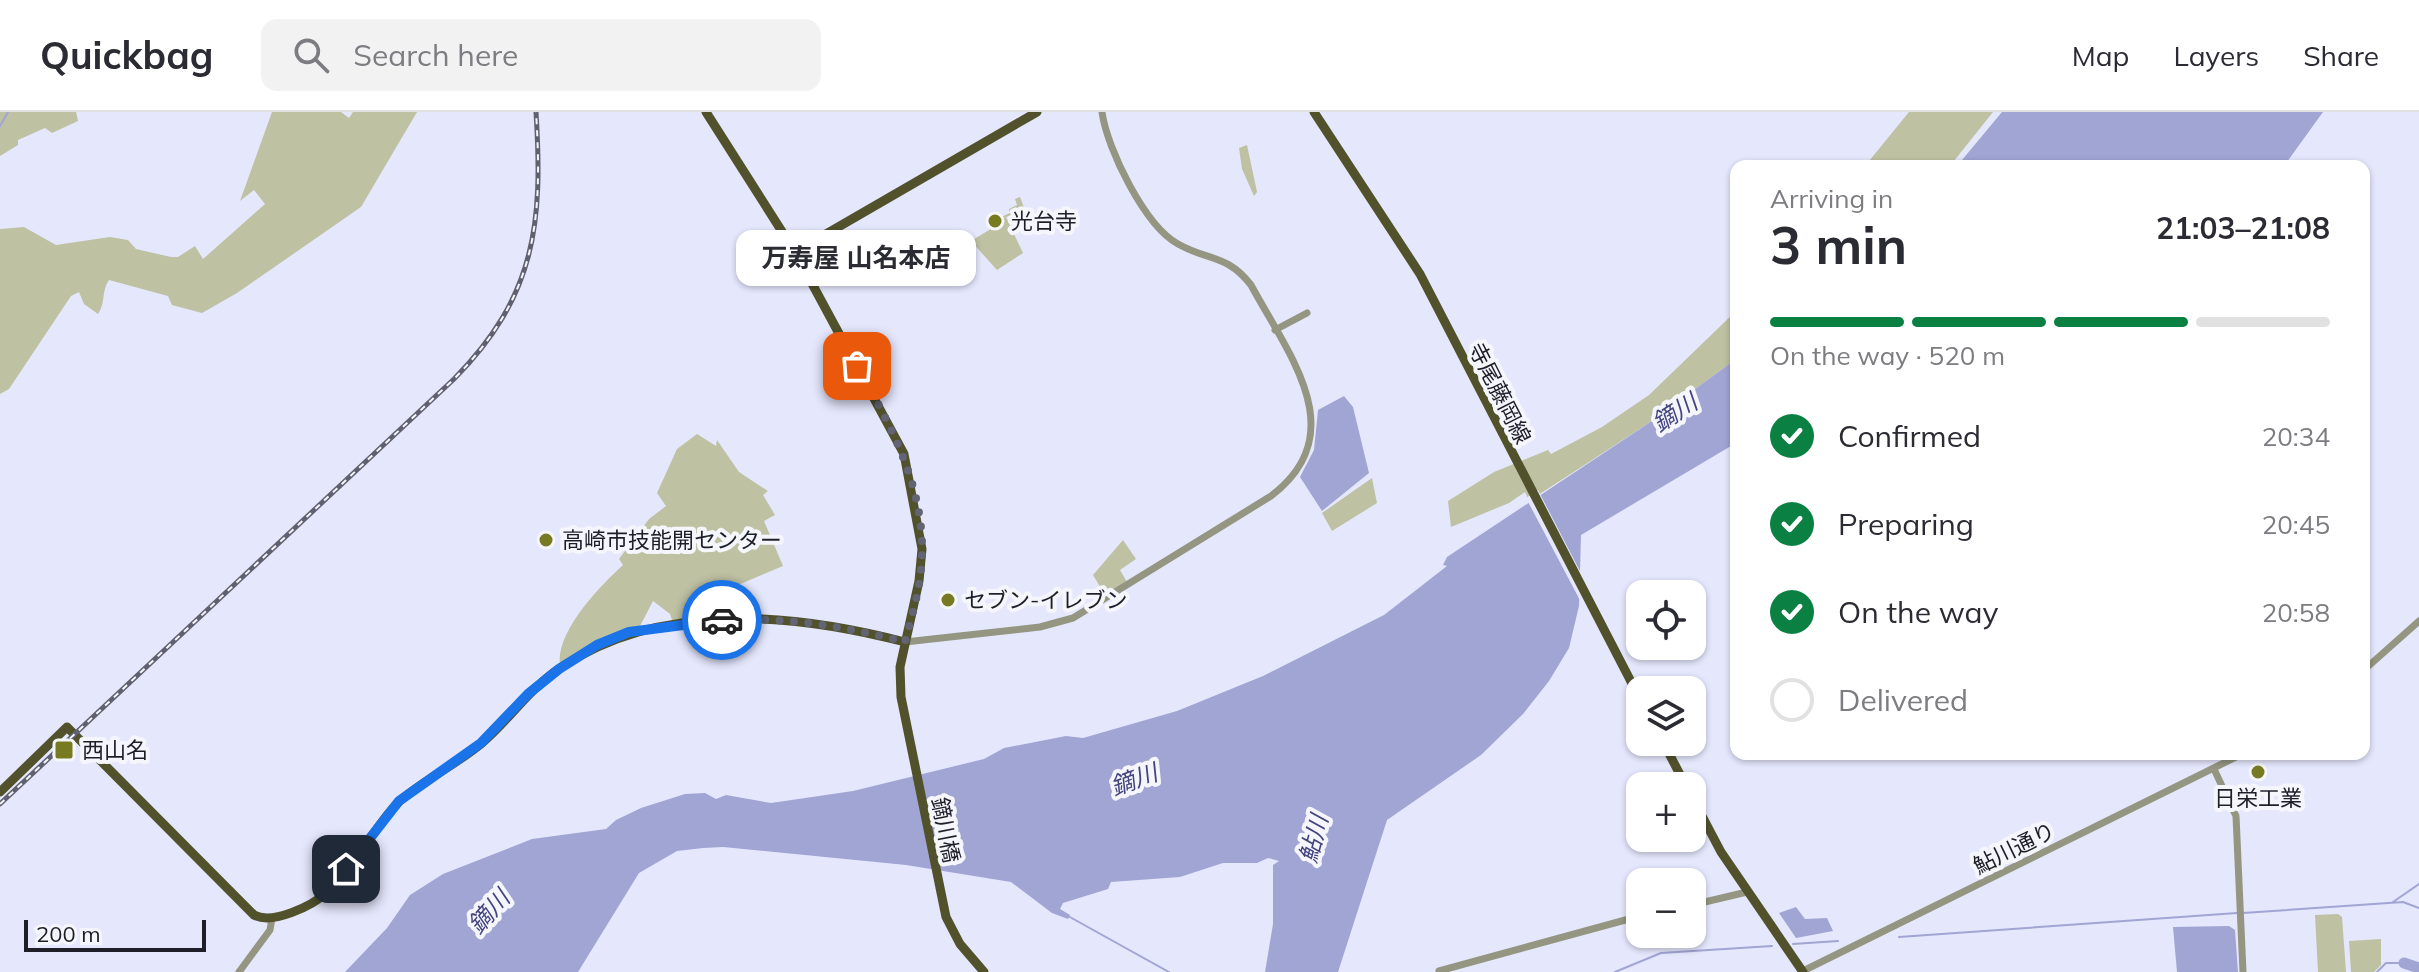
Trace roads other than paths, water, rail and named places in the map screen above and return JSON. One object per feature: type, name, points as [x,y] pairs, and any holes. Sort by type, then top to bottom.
[{"type":"main road","points":[[0,792],[67,727],[254,915],[272,918],[328,892],[399,801],[481,743],[528,694],[597,645],[629,632],[658,626],[775,618],[850,627],[905,642],[919,581],[922,549],[904,454],[795,252],[706,112]]},
{"type":"main road","points":[[795,252],[1037,112]]},
{"type":"main road","name":"寺尾藤岡線","points":[[1314,112],[1414,263],[1628,676]]},
{"type":"main road","name":"鏑川橋","points":[[905,642],[900,686],[945,914],[956,937],[984,972]]},
{"type":"main road","points":[[1706,822],[1747,892],[1802,972]]},
{"type":"street","points":[[905,642],[1040,627],[1073,618],[1281,489],[1305,456],[1312,420],[1307,390],[1275,330],[1240,271],[1222,258],[1178,244],[1154,224],[1113,150],[1102,112]]},
{"type":"street","points":[[1275,330],[1307,313]]},
{"type":"street","points":[[2370,665],[2419,621]]},
{"type":"street","name":"鮎川通り","points":[[1802,972],[2231,760]]},
{"type":"street","points":[[2214,769],[2236,816],[2237,906],[2243,972]]},
{"type":"street","points":[[1706,902],[1747,892]]},
{"type":"street","points":[[239,972],[270,930],[272,918]]},
{"type":"street","points":[[1439,971],[1626,920]]},
{"type":"water","points":[[2002,112],[2323,112],[2288,160],[1962,160]]},
{"type":"water","points":[[1730,363],[1730,447],[1581,535],[1579,606],[1569,648],[1549,681],[1523,714],[1481,755],[1387,820],[1338,972],[1265,972],[1273,924],[1273,865],[1279,861],[1268,858],[1257,863],[1223,863],[1180,877],[1111,882],[1108,889],[1063,903],[1060,909],[1070,915],[1068,919],[1052,913],[1011,882],[906,865],[723,847],[677,851],[639,873],[578,972],[345,972],[387,928],[410,895],[443,874],[532,839],[606,829],[616,820],[641,808],[685,794],[705,793],[716,799],[726,795],[771,803],[853,791],[984,759],[1004,748],[1066,736],[1083,738],[1177,711],[1263,676],[1384,615],[1447,566],[1443,565],[1447,557],[1649,423]]},
{"type":"water","points":[[1344,396],[1353,407],[1369,473],[1322,511],[1300,477],[1314,450],[1318,410]]},
{"type":"water","points":[[1796,907],[1805,919],[1827,918],[1833,931],[1796,938],[1779,913]]},
{"type":"water","points":[[2229,926],[2235,930],[2238,972],[2177,972],[2173,927]]},
{"type":"waterway","points":[[0,126],[8,112]]},
{"type":"waterway","points":[[2393,902],[2419,884]]},
{"type":"waterway","points":[[2243,913],[2403,902],[2419,908]]},
{"type":"waterway","points":[[1899,937],[2237,913]]},
{"type":"waterway","points":[[1068,916],[1169,972]]},
{"type":"waterway","points":[[1793,944],[1838,941]]},
{"type":"waterway","points":[[1615,972],[1661,953],[1772,946]]},
{"type":"waterway","points":[[2377,972],[2386,963],[2404,963]]},
{"type":"waterway","points":[[2404,963],[2419,968]]},
{"type":"railway","points":[[0,804],[454,379],[481,348],[518,287],[528,256],[538,189],[536,112]]},
{"type":"place","name":"光台寺","points":[[995,221]]},
{"type":"place","name":"万寿屋 山名本店","points":[[857,366]]},
{"type":"place","name":"高崎市技能開センター","points":[[546,540]]},
{"type":"place","name":"セブン-イレブン","points":[[948,600]]},
{"type":"place","name":"西山名","points":[[64,750]]},
{"type":"place","name":"日栄工業","points":[[2258,772]]},
{"type":"water label","name":"鏑川","points":[[1675,413]]},
{"type":"water label","name":"鏑川","points":[[1134,780]]},
{"type":"water label","name":"鮎川","points":[[1314,839]]},
{"type":"water label","name":"鏑川","points":[[489,912]]}]
